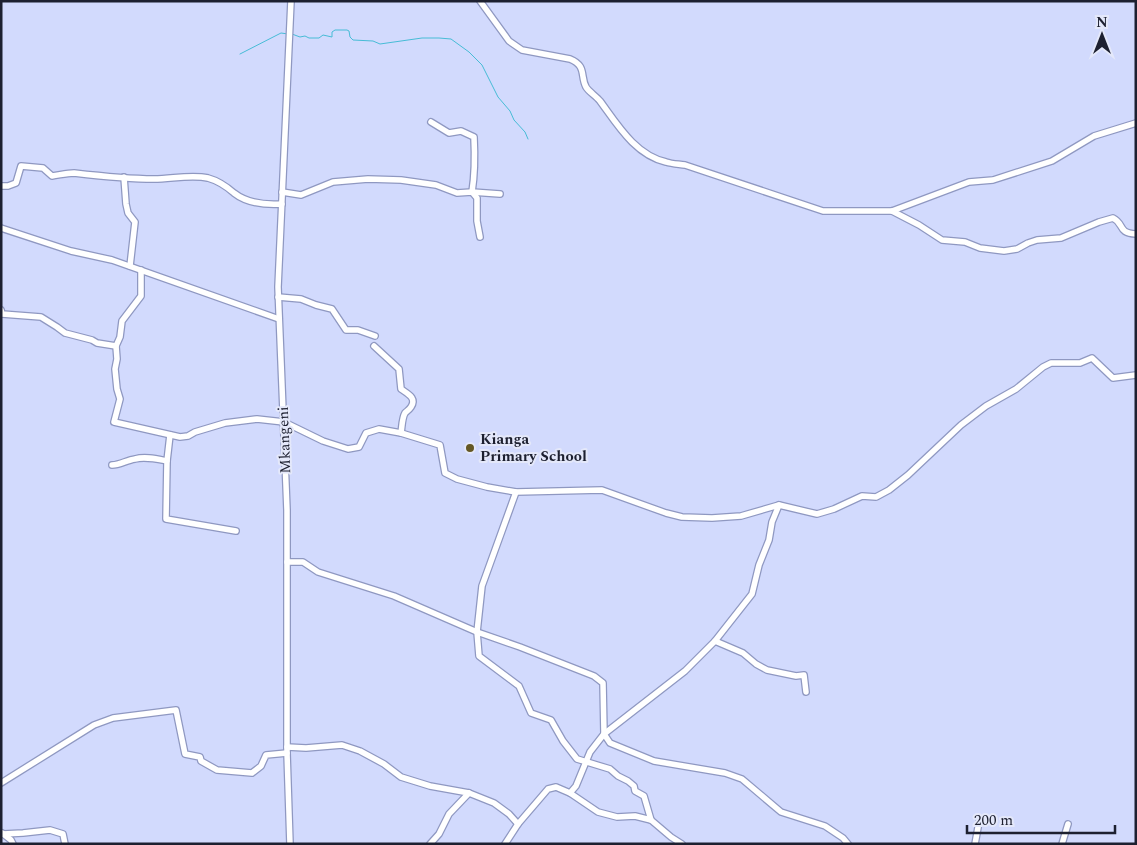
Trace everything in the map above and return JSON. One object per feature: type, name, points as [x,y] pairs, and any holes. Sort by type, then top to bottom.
[{"type":"street","name":"Mkangeni","points":[[290,844],[287,750],[287,510],[278,297],[291,1]]},
{"type":"street","points":[[480,1],[508,41],[513,45],[522,50],[570,58],[577,61],[582,70],[586,87],[599,99],[628,138],[644,153],[664,162],[685,165],[823,211],[892,210],[969,182],[993,180],[1052,161],[1094,136],[1136,123]]},
{"type":"street","points":[[431,122],[449,133],[461,131],[474,137],[476,161],[472,192]]},
{"type":"street","points":[[1,186],[16,183],[21,166],[43,168],[52,176],[65,173],[153,179],[190,176],[219,182],[243,199],[256,203],[282,204]]},
{"type":"street","points":[[124,177],[128,213],[135,222],[130,266]]},
{"type":"street","points":[[282,192],[301,195],[333,182],[368,179],[401,180],[436,185],[458,194],[472,192],[500,194]]},
{"type":"street","points":[[472,192],[477,198],[477,221],[480,238]]},
{"type":"street","points":[[892,210],[942,240],[965,242],[980,248],[1017,249],[1037,240],[1061,238],[1113,218],[1117,220],[1127,234],[1136,234]]},
{"type":"street","points":[[2,228],[70,251],[112,260],[279,319]]},
{"type":"street","points":[[141,270],[141,296],[122,321],[120,336],[116,346],[117,359],[115,369],[120,399],[114,422],[180,437],[225,423],[257,419],[284,422],[323,441],[348,448],[359,447],[366,432],[379,429],[401,433],[440,445],[445,474],[457,479],[516,492],[602,490],[682,517],[712,518],[741,516],[780,505],[817,514],[834,509],[862,496],[876,497],[889,490],[908,475],[961,425],[986,406],[1016,389],[1042,367],[1051,363],[1080,363],[1092,358],[1113,378],[1136,375]]},
{"type":"street","points":[[278,297],[301,299],[332,309],[346,330],[358,330],[375,336]]},
{"type":"street","points":[[1,310],[2,314],[41,317],[64,333],[97,343],[116,346]]},
{"type":"street","points":[[374,346],[399,369],[401,389],[411,396],[413,400],[410,408],[405,413],[401,433]]},
{"type":"street","points":[[170,435],[167,460],[166,519],[236,531]]},
{"type":"street","points":[[112,466],[136,458],[167,460]]},
{"type":"street","points":[[516,492],[482,586],[477,632],[479,656],[519,686],[531,713],[551,720],[563,741],[577,759],[610,769],[634,786],[635,791],[644,796],[651,820]]},
{"type":"street","points":[[570,793],[576,786],[596,744],[604,734],[685,671],[715,641],[752,594],[759,565],[769,540],[772,522],[780,505]]},
{"type":"street","points":[[286,562],[303,562],[318,572],[394,596],[477,632],[594,676],[603,683],[604,734],[610,743],[654,760],[726,773],[742,779],[781,812],[825,826],[843,838],[848,844]]},
{"type":"street","points":[[715,641],[743,653],[767,670],[796,676],[804,675],[806,692]]},
{"type":"street","points":[[1,783],[94,725],[113,718],[176,710],[185,754],[200,757],[201,761],[217,770],[252,774],[261,766],[266,755],[287,750],[342,745],[360,751],[402,777],[430,786],[469,793],[494,803],[509,814],[518,824]]},
{"type":"street","points":[[505,844],[518,824],[548,789],[556,787],[570,793],[598,812],[616,817],[634,816],[651,820],[671,838],[682,844]]},
{"type":"street","points":[[430,844],[439,834],[449,814],[469,793]]},
{"type":"street","points":[[975,844],[979,822]]},
{"type":"street","points":[[1062,844],[1068,824]]},
{"type":"street","points":[[2,832],[23,833],[50,830],[63,834],[64,844]]},
{"type":"street","points":[[2,832],[13,844]]},
{"type":"waterway","points":[[292,34],[300,37],[319,38],[323,35],[332,37],[332,32],[335,30],[347,30],[353,40],[373,41],[380,44],[422,38],[451,39],[469,52],[482,65],[498,97],[510,111],[514,120],[525,132],[528,139]]},
{"type":"waterway","points":[[240,54],[281,33],[288,34]]},
{"type":"place","name":"Kianga Primary School","points":[[470,448]]}]
